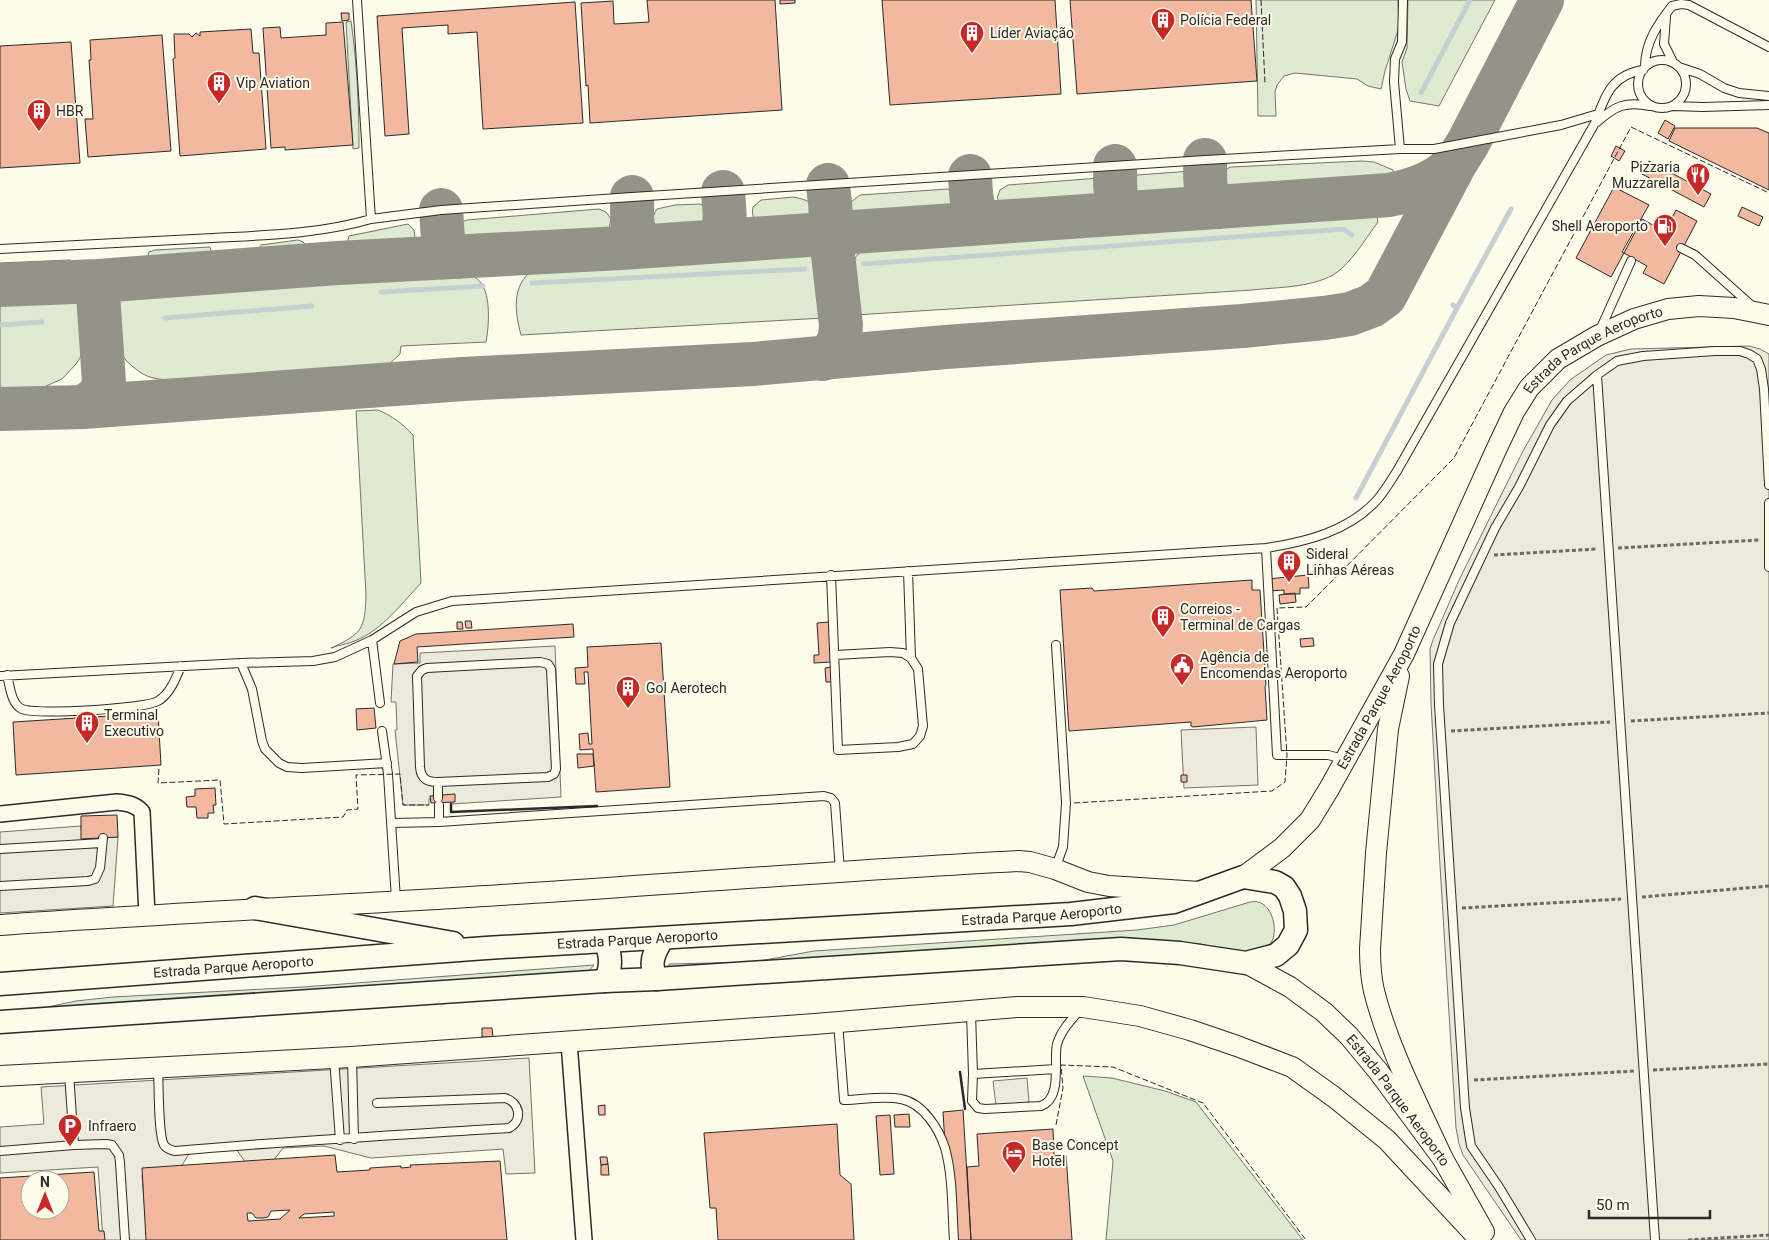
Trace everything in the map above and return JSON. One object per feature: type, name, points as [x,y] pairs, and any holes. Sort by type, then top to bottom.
[{"type":"main road","name":"Estrada Parque Aeroporto","points":[[0,984],[486,948],[1071,914],[1174,902],[1243,877]]},
{"type":"main road","points":[[1243,877],[1275,882],[1284,887],[1290,896],[1295,911],[1296,930],[1288,945],[1276,955],[1246,963]]},
{"type":"main road","points":[[255,908],[486,948]]},
{"type":"main road","points":[[657,979],[652,964],[653,954],[662,939]]},
{"type":"main road","points":[[605,981],[611,965],[611,956],[606,942]]},
{"type":"main road","name":"Estrada Parque Aeroporto","points":[[0,1022],[605,981],[1121,949],[1180,953],[1246,963]]},
{"type":"street","name":"Estrada Parque Aeroporto","points":[[1243,877],[1282,848],[1310,820],[1346,759],[1404,654],[1514,412],[1529,388],[1558,359],[1597,336],[1634,319],[1668,309],[1700,306],[1765,316]]},
{"type":"street","points":[[1404,654],[1388,729],[1376,854],[1370,949],[1371,965],[1374,990],[1388,1037],[1443,1159]]},
{"type":"street","points":[[0,814],[103,806],[117,802],[137,806],[142,812],[147,915]]},
{"type":"street","points":[[0,925],[1019,861],[1030,862],[1055,869],[1088,882],[1109,886],[1204,892]]},
{"type":"street","name":"Estrada Parque Aeroporto","points":[[1246,963],[1290,987],[1324,1012],[1349,1036],[1443,1159],[1489,1240]]},
{"type":"street","points":[[0,1076],[343,1058],[1017,1007],[1082,1007],[1140,1016],[1190,1030],[1292,1068],[1334,1097],[1387,1140],[1480,1240]]},
{"type":"street","points":[[570,1042],[584,1240]]},
{"type":"lane","points":[[357,0],[371,219]]},
{"type":"lane","points":[[1400,149],[1394,74],[1395,59],[1402,42],[1403,0]]},
{"type":"lane","points":[[1651,106],[1641,96],[1638,90],[1638,83],[1644,68],[1648,44],[1666,13],[1676,4],[1689,5],[1769,47]]},
{"type":"lane","points":[[1666,13],[1664,44],[1684,74],[1687,83],[1681,100],[1673,106]]},
{"type":"lane","points":[[181,666],[172,687],[160,700],[146,706],[68,711],[36,712],[21,709],[13,699],[4,676],[181,666],[241,663],[313,661],[335,657],[372,640],[416,612],[452,601],[1266,548],[1319,537],[1352,520],[1377,500],[1397,471],[1595,123],[1604,98],[1612,86],[1625,75],[1644,68],[1653,62],[1663,60],[1700,74],[1724,88],[1739,93],[1769,96]]},
{"type":"lane","points":[[1595,123],[1610,110],[1621,105],[1634,104],[1666,108],[1673,106],[1769,105]]},
{"type":"lane","points":[[0,249],[302,232],[346,226],[371,219],[442,210],[632,196],[1400,149],[1434,149],[1561,125],[1598,114]]},
{"type":"lane","points":[[1681,248],[1695,255],[1765,316]]},
{"type":"lane","points":[[1597,336],[1631,262]]},
{"type":"lane","points":[[1531,1240],[1499,1187],[1471,1146],[1465,1108],[1440,731],[1438,664],[1450,623],[1495,528],[1519,488],[1550,425],[1567,401],[1597,375],[1617,361],[1643,356],[1715,352],[1740,352],[1749,354],[1757,359],[1762,375],[1769,485]]},
{"type":"lane","points":[[1597,375],[1655,1240]]},
{"type":"lane","points":[[1769,504],[1769,567]]},
{"type":"lane","points":[[1266,548],[1277,755],[1328,755],[1346,759]]},
{"type":"lane","points":[[908,570],[910,658]]},
{"type":"lane","points":[[831,575],[834,655],[838,750],[898,747],[913,744],[920,736],[923,726],[918,669],[910,658],[903,653],[890,652],[834,655]]},
{"type":"lane","points":[[372,640],[380,702]]},
{"type":"lane","points":[[1055,869],[1063,846],[1066,803],[1056,645]]},
{"type":"lane","points":[[540,662],[548,664],[551,669],[556,768],[554,774],[548,777],[438,782],[427,781],[421,774],[417,676],[419,673],[427,668],[540,662]]},
{"type":"lane","points":[[241,663],[252,689],[265,749],[279,763],[287,767],[302,768],[387,763]]},
{"type":"lane","points":[[382,731],[387,763],[392,823],[396,900]]},
{"type":"lane","points":[[438,782],[439,822]]},
{"type":"lane","points":[[392,823],[439,822],[824,796],[831,798],[835,803],[840,871]]},
{"type":"lane","points":[[0,849],[103,840],[100,868],[95,879],[0,886]]},
{"type":"lane","points":[[970,1011],[973,1074],[972,1101],[978,1108],[985,1109],[1041,1106],[1047,1103],[1053,1093],[1056,1079],[1057,1044],[1067,1024],[1082,1007]]},
{"type":"lane","points":[[838,1022],[844,1100],[902,1099],[920,1108],[938,1132],[945,1148],[949,1174],[954,1240]]},
{"type":"lane","points":[[343,1058],[354,1138]]},
{"type":"lane","points":[[340,1140],[343,1058]]},
{"type":"lane","points":[[158,1069],[163,1143],[168,1150],[175,1151],[265,1143],[340,1140],[510,1128],[518,1120],[516,1105],[511,1100],[505,1098],[377,1103]]},
{"type":"lane","points":[[973,1074],[1056,1069]]},
{"type":"lane","points":[[69,1072],[74,1146]]},
{"type":"lane","points":[[0,1151],[106,1144],[115,1148],[118,1155],[122,1183],[125,1240]]},
{"type":"path","points":[[1483,556],[1768,540]]},
{"type":"path","points":[[1440,731],[1769,713]]},
{"type":"path","points":[[1452,908],[1632,898],[1769,886]]},
{"type":"path","points":[[1463,1080],[1769,1064]]},
{"type":"path","points":[[1688,1240],[1769,1235]]},
{"type":"green space","points":[[1256,0],[1398,0],[1399,27],[1381,89],[1368,86],[1357,79],[1295,73],[1284,76],[1277,85],[1275,92],[1276,116],[1258,116]]},
{"type":"green space","points":[[1408,0],[1495,0],[1439,106],[1410,101],[1406,89],[1402,62],[1407,48]]},
{"type":"green space","points":[[351,21],[356,68],[359,132],[359,148],[353,149],[346,22]]},
{"type":"green space","points":[[1374,162],[1393,170],[1396,177],[1395,184],[1234,197],[1225,191],[1221,182],[1221,174],[1231,167]]},
{"type":"green space","points":[[1192,171],[1196,183],[1183,198],[1154,200],[1143,198],[1134,192],[1132,187],[1131,180],[1137,175]]},
{"type":"green space","points":[[1100,178],[1104,182],[1106,189],[1105,196],[1098,202],[1088,205],[1011,210],[1002,206],[997,198],[1000,190],[1008,185]]},
{"type":"green space","points":[[948,189],[955,195],[955,198],[951,209],[947,213],[845,218],[846,206],[860,195]]},
{"type":"green space","points":[[794,197],[813,204],[820,215],[821,221],[761,225],[752,213],[753,207],[761,200]]},
{"type":"green space","points":[[701,204],[709,217],[703,229],[667,231],[659,229],[654,225],[653,219],[657,209],[675,205]]},
{"type":"green space","points":[[599,209],[606,212],[611,219],[609,229],[603,235],[474,243],[466,241],[461,237],[457,224],[467,220]]},
{"type":"green space","points":[[1371,214],[1377,217],[1378,222],[1346,265],[1333,275],[1304,285],[1252,290],[855,315],[852,284],[853,267],[858,254],[868,248]]},
{"type":"green space","points":[[408,224],[414,230],[415,238],[406,247],[351,251],[347,244],[349,236]]},
{"type":"green space","points":[[298,240],[306,245],[298,255],[259,257],[257,251],[261,245]]},
{"type":"green space","points":[[210,247],[212,254],[210,259],[200,262],[149,263],[147,258],[149,252],[155,250]]},
{"type":"green space","points":[[804,249],[819,257],[825,268],[827,290],[824,318],[521,335],[516,306],[519,288],[523,279],[539,266]]},
{"type":"green space","points":[[70,260],[74,262],[75,266],[67,272],[0,275],[0,263]]},
{"type":"green space","points":[[460,272],[477,279],[484,289],[488,303],[486,342],[401,346],[400,354],[387,366],[200,380],[166,380],[153,378],[133,367],[119,350],[113,332],[114,298],[121,295]]},
{"type":"green space","points":[[72,296],[84,307],[89,318],[87,347],[76,364],[62,379],[44,387],[18,392],[0,387],[0,301]]},
{"type":"green space","points":[[378,410],[397,420],[413,435],[421,583],[392,615],[375,629],[354,641],[331,648],[349,639],[360,629],[363,623],[366,595],[356,411]]},
{"type":"green space","points":[[1250,902],[1263,904],[1270,912],[1274,924],[1274,936],[1264,950],[1239,953],[1200,944],[1163,942],[668,972],[669,964],[754,962],[814,951],[1137,930],[1174,925]]},
{"type":"green space","points":[[594,965],[588,972],[38,1009],[76,1001],[113,997],[303,987]]},
{"type":"green space","points":[[1083,1076],[1112,1078],[1165,1091],[1196,1102],[1303,1240],[1106,1240],[1113,1161]]},
{"type":"shaded area","points":[[1749,346],[1769,354],[1769,1240],[1521,1240],[1463,1155],[1456,1128],[1431,703],[1430,649],[1460,578],[1523,451],[1552,400],[1570,380],[1606,355],[1631,349]]},
{"type":"shaded area","points":[[555,646],[561,797],[451,804],[450,798],[429,799],[429,805],[403,805],[395,730],[397,730],[396,702],[391,702],[393,664],[420,663],[420,653]]},
{"type":"shaded area","points":[[1256,727],[1258,785],[1184,788],[1181,730]]},
{"type":"shaded area","points":[[81,826],[82,838],[118,837],[113,906],[0,913],[0,832]]},
{"type":"shaded area","points":[[529,1058],[535,1173],[506,1174],[503,1149],[371,1158],[324,1146],[283,1148],[270,1165],[249,1167],[236,1149],[190,1152],[178,1172],[142,1175],[147,1240],[103,1240],[98,1167],[20,1170],[20,1172],[0,1173],[0,1127],[44,1124],[41,1087]]},
{"type":"shaded area","points":[[1027,1078],[1029,1102],[996,1106],[993,1081]]},
{"type":"building","points":[[647,0],[775,0],[782,110],[590,123],[581,3],[613,1],[614,24],[649,22]]},
{"type":"building","points":[[780,0],[795,0],[795,3],[780,4]]},
{"type":"building","name":"Líder Aviação","points":[[882,0],[1055,0],[1061,94],[890,105]]},
{"type":"building","name":"Polícia Federal","points":[[1070,0],[1251,0],[1257,81],[1077,94]]},
{"type":"building","points":[[575,2],[583,123],[483,129],[477,32],[448,34],[448,25],[402,28],[409,134],[385,136],[377,16]]},
{"type":"building","points":[[341,13],[349,13],[349,20],[342,21]]},
{"type":"building","points":[[343,22],[353,145],[285,150],[285,147],[271,148],[263,28],[280,27],[281,38],[326,35],[326,23]]},
{"type":"building","name":"Vip Aviation","points":[[251,29],[253,53],[259,53],[266,149],[180,156],[173,59],[175,58],[174,34],[189,34],[192,37],[196,33],[200,36],[200,32]]},
{"type":"building","points":[[162,35],[171,151],[88,157],[85,119],[93,119],[89,60],[91,60],[90,40]]},
{"type":"building","name":"HBR","points":[[71,42],[80,163],[0,168],[0,46]]},
{"type":"building","points":[[1665,120],[1675,126],[1668,139],[1658,133]]},
{"type":"building","points":[[1675,128],[1757,128],[1769,133],[1769,190],[1669,141]]},
{"type":"building","points":[[1616,146],[1625,151],[1619,161],[1611,156]]},
{"type":"building","points":[[1649,161],[1711,194],[1704,207],[1642,174]]},
{"type":"building","points":[[1614,187],[1649,205],[1622,252],[1624,253],[1611,277],[1576,258]]},
{"type":"building","points":[[1742,207],[1763,217],[1759,226],[1738,216]]},
{"type":"building","points":[[1676,210],[1697,221],[1664,284],[1643,273],[1647,266],[1624,253],[1642,219],[1665,232]]},
{"type":"building","points":[[1320,564],[1325,568],[1317,577],[1312,572]]},
{"type":"building","name":"Sideral Linhas Aéreas","points":[[1308,575],[1309,588],[1300,588],[1300,594],[1284,594],[1284,590],[1269,591],[1268,579]]},
{"type":"building","name":"Correios - Terminal de Cargas","points":[[1252,580],[1252,590],[1260,590],[1267,720],[1193,727],[1191,722],[1069,731],[1060,590],[1092,588],[1094,591]]},
{"type":"building","points":[[1295,593],[1296,602],[1280,604],[1279,595]]},
{"type":"building","points":[[465,621],[471,621],[472,628],[466,628]]},
{"type":"building","points":[[457,622],[462,622],[463,629],[457,629]]},
{"type":"building","points":[[829,622],[831,662],[814,663],[814,655],[819,655],[817,623]]},
{"type":"building","points":[[573,624],[574,637],[417,647],[418,662],[394,664],[400,641],[416,634]]},
{"type":"building","points":[[1313,638],[1314,646],[1301,647],[1300,639]]},
{"type":"building","name":"Gol Aerotech","points":[[661,643],[670,787],[596,792],[593,749],[580,750],[579,734],[588,733],[589,744],[592,744],[588,672],[584,672],[585,684],[576,684],[575,668],[588,667],[587,647]]},
{"type":"building","points":[[831,667],[832,682],[826,682],[825,668]]},
{"type":"building","points":[[374,708],[376,728],[357,730],[356,709]]},
{"type":"building","name":"Terminal Executivo","points":[[158,713],[161,765],[16,775],[13,722]]},
{"type":"building","points":[[577,754],[593,754],[594,766],[578,768]]},
{"type":"building","points":[[1181,775],[1187,775],[1187,782],[1181,782]]},
{"type":"building","points":[[215,788],[216,805],[213,805],[214,813],[208,813],[208,818],[197,818],[196,807],[187,807],[186,797],[195,796],[195,789]]},
{"type":"building","points":[[455,794],[455,802],[431,803],[430,796]]},
{"type":"building","points":[[117,815],[118,837],[81,839],[81,816]]},
{"type":"building","points":[[482,1028],[492,1028],[493,1037],[482,1037]]},
{"type":"building","points":[[605,1105],[605,1115],[599,1115],[598,1106]]},
{"type":"building","points":[[963,1110],[971,1240],[951,1240],[943,1112]]},
{"type":"building","points":[[909,1114],[910,1127],[895,1127],[894,1115]]},
{"type":"building","points":[[890,1115],[894,1174],[880,1175],[876,1116]]},
{"type":"building","points":[[837,1124],[840,1175],[851,1184],[854,1240],[718,1240],[716,1208],[710,1208],[704,1133]]},
{"type":"building","name":"Base Concept Hotel","points":[[1053,1129],[1054,1156],[1066,1155],[1072,1240],[971,1240],[967,1167],[979,1166],[977,1134]]},
{"type":"building","points":[[335,1155],[337,1172],[370,1170],[370,1168],[411,1167],[410,1165],[500,1161],[507,1240],[146,1240],[142,1168]],"holes":[[[290,1210],[280,1219],[248,1221],[247,1213],[252,1213],[256,1218],[263,1218],[268,1217],[271,1211]],[[334,1212],[334,1216],[299,1218],[304,1214]]]},
{"type":"building","points":[[600,1157],[607,1157],[608,1164],[601,1165]]},
{"type":"building","points":[[608,1164],[609,1175],[601,1175],[601,1165]]},
{"type":"building","points":[[94,1172],[99,1231],[104,1231],[105,1240],[0,1240],[0,1178],[20,1177],[20,1220],[70,1220],[70,1174]]},
{"type":"waterway","points":[[1421,93],[1470,0]]},
{"type":"waterway","points":[[1457,308],[1511,209]]},
{"type":"waterway","points":[[864,264],[1343,229],[1352,235]]},
{"type":"waterway","points":[[532,283],[805,269]]},
{"type":"waterway","points":[[381,292],[483,286]]},
{"type":"waterway","points":[[1356,498],[1457,308],[1453,305]]},
{"type":"waterway","points":[[165,318],[312,306]]},
{"type":"waterway","points":[[0,325],[42,322]]},
{"type":"taxiway","points":[[0,409],[83,407],[463,379],[753,364],[946,347],[1242,326],[1350,314],[1371,306],[1385,296],[1468,143],[1542,0]]},
{"type":"taxiway","points":[[1205,160],[1207,193],[1221,207]]},
{"type":"taxiway","points":[[0,285],[98,281],[338,263],[621,248],[1389,195],[1408,191],[1426,184],[1442,175],[1456,162]]},
{"type":"taxiway","points":[[1115,166],[1117,198],[1119,204],[1129,213]]},
{"type":"taxiway","points":[[970,176],[974,208],[980,219],[985,223]]},
{"type":"taxiway","points":[[822,234],[829,223],[830,217],[828,185]]},
{"type":"taxiway","points":[[715,241],[724,224],[723,192]]},
{"type":"taxiway","points":[[632,197],[634,230],[636,236],[646,246]]},
{"type":"taxiway","points":[[441,210],[445,245],[448,250],[459,257]]},
{"type":"taxiway","points":[[823,359],[834,350],[840,338],[841,325],[832,246]]},
{"type":"taxiway","points":[[83,407],[96,398],[104,383],[98,294]]},
{"type":"fence","points":[[1261,0],[1265,84]]},
{"type":"fence","points":[[1074,803],[1272,791],[1285,782],[1287,755],[1277,608],[1306,607],[1454,458],[1631,127],[1769,193]]},
{"type":"fence","points":[[159,769],[158,783],[220,780],[224,824],[343,817],[347,810],[358,809],[356,775],[400,774],[403,805],[429,805]]},
{"type":"fence","points":[[1056,1125],[1063,1088],[1061,1065],[1113,1067],[1203,1103],[1306,1240]]},
{"type":"wall","points":[[451,804],[451,812],[597,806]]},
{"type":"wall","points":[[960,1072],[965,1109]]},
{"type":"place","name":"Polícia Federal","points":[[1163,41]]},
{"type":"place","name":"Líder Aviação","points":[[972,54]]},
{"type":"place","name":"Vip Aviation","points":[[219,104]]},
{"type":"place","name":"HBR","points":[[39,132]]},
{"type":"place","name":"Pizzaria Muzzarella","points":[[1698,196]]},
{"type":"place","name":"Shell Aeroporto","points":[[1665,247]]},
{"type":"place","name":"Sideral Linhas Aéreas","points":[[1289,583]]},
{"type":"place","name":"Correios - Terminal de Cargas","points":[[1163,638]]},
{"type":"place","name":"Agência de Encomendas Aeroporto","points":[[1182,686]]},
{"type":"place","name":"Gol Aerotech","points":[[628,709]]},
{"type":"place","name":"Terminal Executivo","points":[[87,744]]},
{"type":"place","name":"Infraero","points":[[70,1147]]},
{"type":"place","name":"Base Concept Hotel","points":[[1014,1174]]}]
